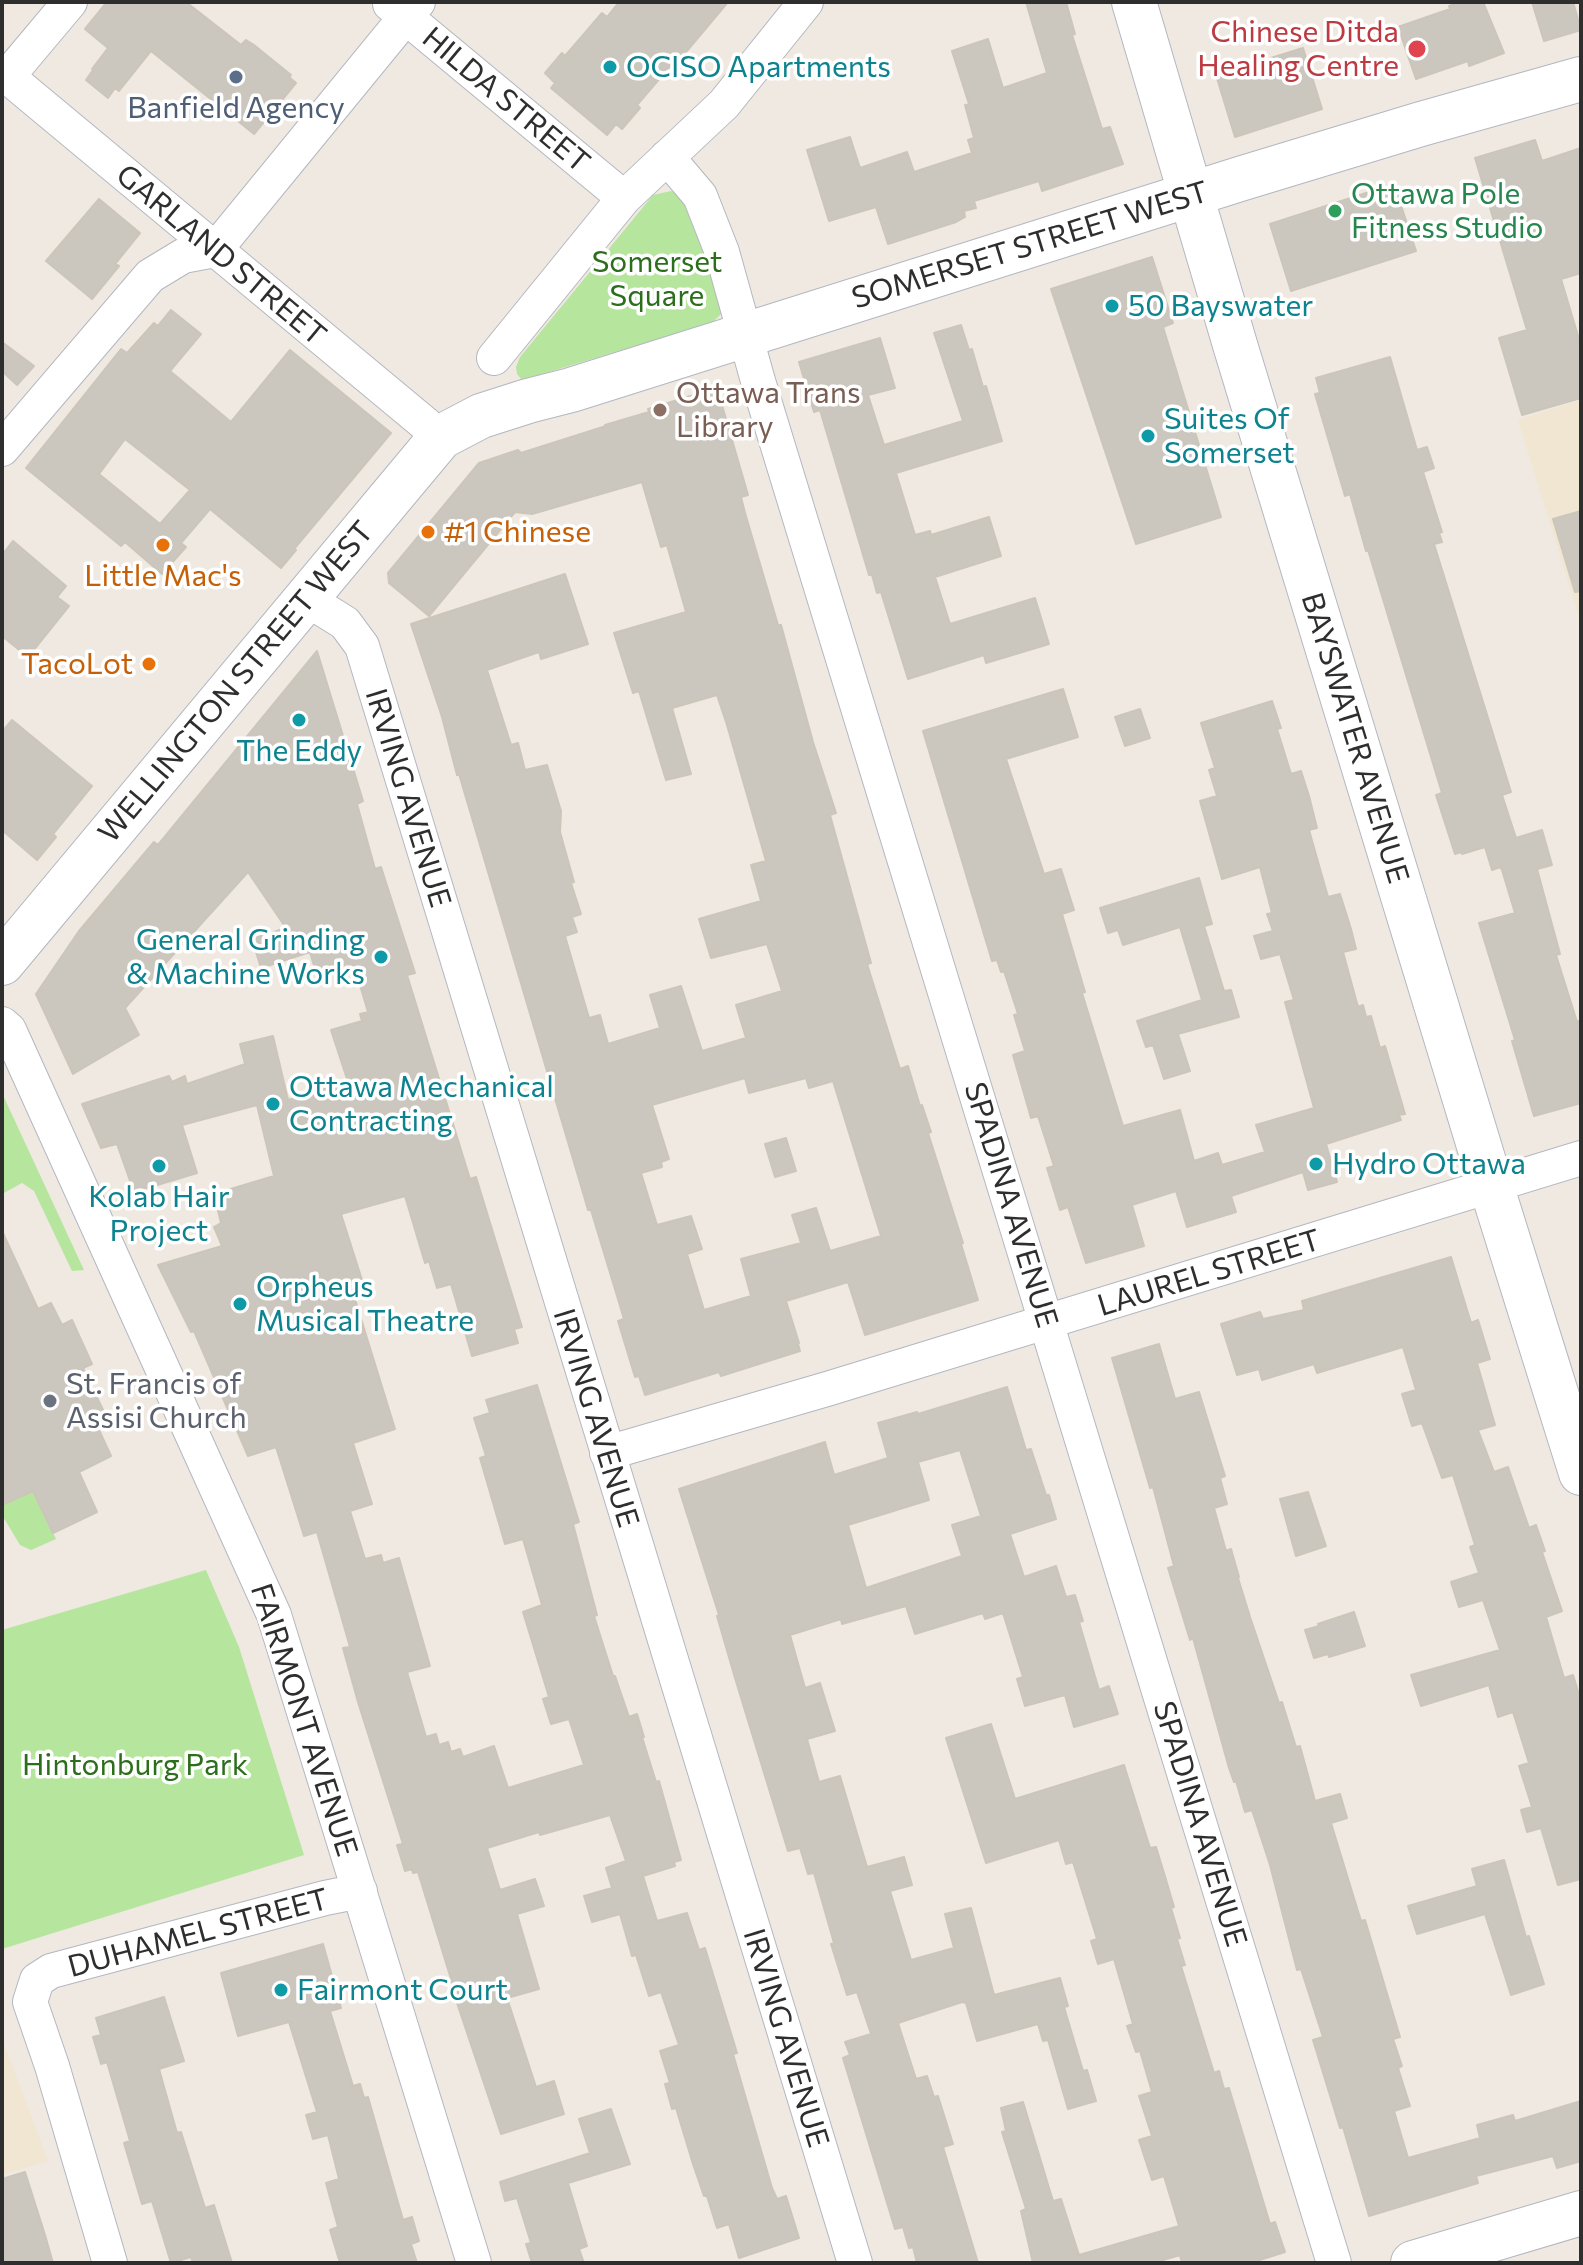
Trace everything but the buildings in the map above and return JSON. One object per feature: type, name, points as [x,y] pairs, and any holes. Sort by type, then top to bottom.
[{"type":"main road","name":"BAYSWATER AVENUE","points":[[1134,2],[1236,348],[1581,1473]]},
{"type":"main road","name":"SOMERSET STREET WEST","points":[[481,416],[1192,194],[1581,79]]},
{"type":"main road","name":"WELLINGTON STREET WEST","points":[[2,963],[441,437],[481,416]]},
{"type":"main road","points":[[1413,2263],[1581,2213]]},
{"type":"street","points":[[5,75],[70,2]]},
{"type":"street","points":[[494,358],[624,198],[724,104],[806,2]]},
{"type":"street","points":[[2,449],[150,276],[183,256],[215,250],[404,7]]},
{"type":"street","name":"HILDA STREET","points":[[404,7],[470,71],[624,198]]},
{"type":"street","name":"GARLAND STREET","points":[[5,75],[441,437]]},
{"type":"street","name":"SPADINA AVENUE","points":[[667,157],[702,200],[722,252],[744,335],[1334,2263]]},
{"type":"street","name":"IRVING AVENUE","points":[[305,598],[345,623],[362,646],[855,2263]]},
{"type":"street","name":"FAIRMONT AVENUE","points":[[2,1024],[9,1030],[274,1615],[474,2263]]},
{"type":"street","name":"LAUREL STREET","points":[[607,1453],[842,1385],[1581,1158]]},
{"type":"street","name":"DUHAMEL STREET","points":[[110,2263],[30,2002],[37,1980],[51,1971],[360,1891]]},
{"type":"shaded area","points":[[1581,400],[1581,623],[1518,420]]},
{"type":"shaded area","points":[[2,2038],[48,2161],[2,2175]]},
{"type":"green space","name":"Somerset Square","points":[[671,191],[687,201],[725,297],[723,312],[712,323],[522,380],[516,367],[520,357],[653,195]]},
{"type":"green space","points":[[2,1093],[84,1270],[72,1271],[34,1191],[22,1183],[2,1194]]},
{"type":"green space","points":[[33,1491],[56,1539],[31,1550],[20,1545],[2,1515],[2,1505]]},
{"type":"green space","name":"Hintonburg Park","points":[[206,1570],[239,1647],[304,1855],[2,1949],[2,1630]]},
{"type":"place","name":"Chinese Ditda Healing Centre","points":[[1417,49]]},
{"type":"place","name":"OCISO Apartments","points":[[610,67]]},
{"type":"place","name":"Banfield Agency","points":[[236,77]]},
{"type":"place","name":"Ottawa Pole Fitness Studio","points":[[1335,211]]},
{"type":"place","name":"50 Bayswater","points":[[1112,306]]},
{"type":"place","name":"Ottawa Trans Library","points":[[660,410]]},
{"type":"place","name":"Suites Of Somerset","points":[[1148,436]]},
{"type":"place","name":"#1 Chinese","points":[[428,532]]},
{"type":"place","name":"Little Mac's","points":[[163,545]]},
{"type":"place","name":"TacoLot","points":[[149,664]]},
{"type":"place","name":"The Eddy","points":[[299,720]]},
{"type":"place","name":"General Grinding & Machine Works","points":[[381,957]]},
{"type":"place","name":"Ottawa Mechanical Contracting","points":[[273,1104]]},
{"type":"place","name":"Hydro Ottawa","points":[[1316,1164]]},
{"type":"place","name":"Kolab Hair Project","points":[[159,1166]]},
{"type":"place","name":"Orpheus Musical Theatre","points":[[240,1304]]},
{"type":"place","name":"St. Francis of Assisi Church","points":[[50,1401]]},
{"type":"place","name":"Fairmont Court","points":[[281,1990]]}]
